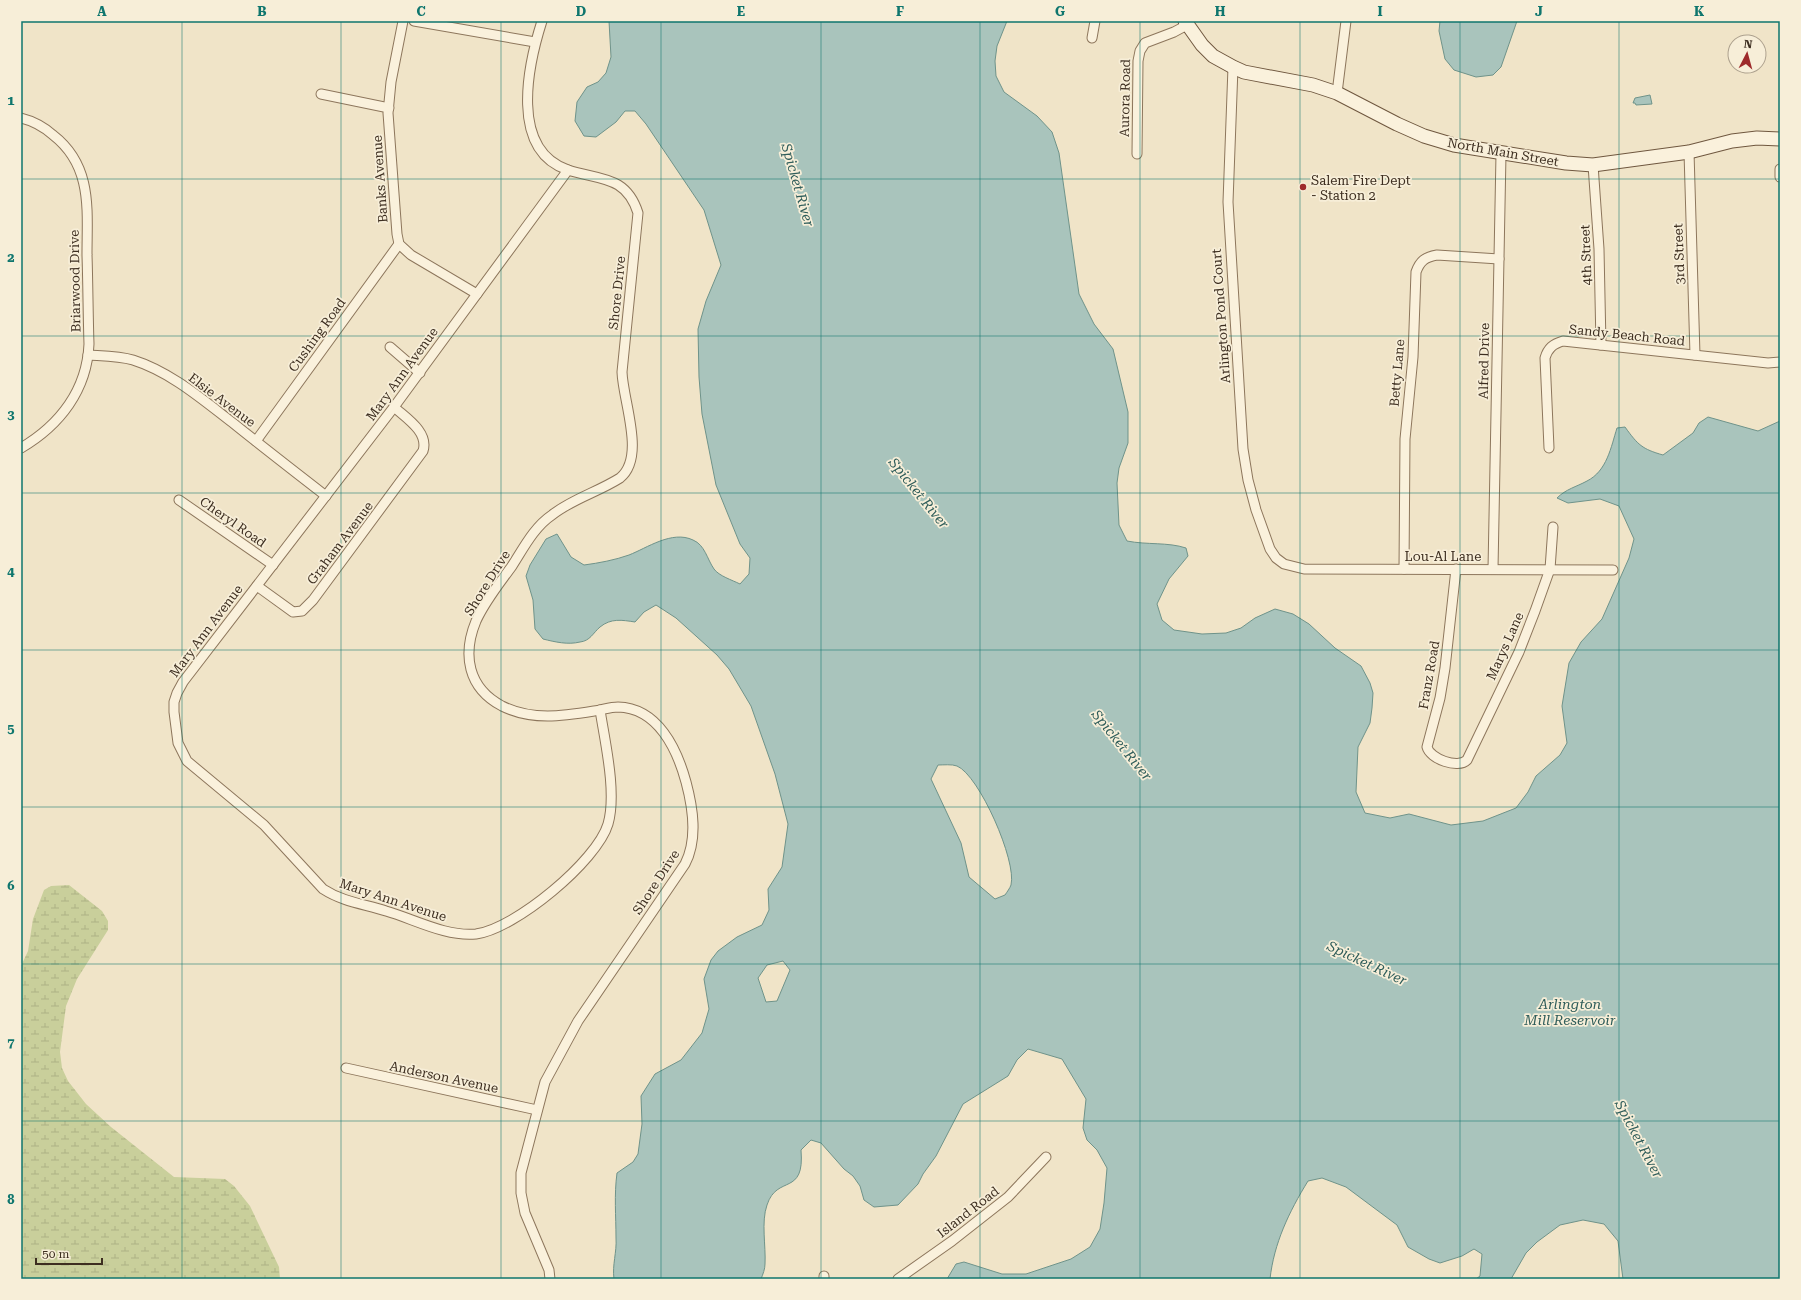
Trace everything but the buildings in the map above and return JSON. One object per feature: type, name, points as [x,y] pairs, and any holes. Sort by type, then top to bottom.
[{"type":"street","name":"Banks Avenue","points":[[399,244],[395,226],[389,108],[391,82],[403,21]]},
{"type":"street","points":[[414,21],[535,42]]},
{"type":"street","name":"Shore Drive","points":[[542,21],[535,42],[530,70],[528,101],[531,132],[539,150],[554,163],[568,170],[603,178],[623,187],[632,199],[638,213],[622,372],[623,387],[632,438],[632,459],[628,471],[620,478],[560,510],[542,523],[482,610],[476,622],[471,640],[469,663],[472,675],[479,687],[492,699],[522,714],[544,717],[617,707],[638,711],[652,720],[667,737],[679,759],[688,788],[693,827],[692,847],[685,864],[578,1021],[546,1082],[537,1110],[521,1173],[521,1193],[525,1213],[550,1270],[550,1279]]},
{"type":"street","points":[[1092,38],[1095,21]]},
{"type":"street","points":[[1337,93],[1346,21]]},
{"type":"street","name":"North Main Street","points":[[1186,23],[1202,45],[1213,56],[1233,67],[1244,72],[1313,85],[1337,93],[1424,136],[1454,146],[1566,163],[1593,165],[1689,152],[1750,138],[1780,139]]},
{"type":"street","name":"Aurora Road","points":[[1137,154],[1138,61],[1140,52],[1145,43],[1174,32],[1186,23]]},
{"type":"street","name":"Arlington Pond Court","points":[[1233,67],[1228,202],[1240,419],[1243,450],[1252,495],[1266,539],[1276,558]]},
{"type":"street","points":[[321,94],[389,108]]},
{"type":"street","name":"Briarwood Drive","points":[[21,118],[42,127],[61,142],[76,161],[84,182],[86,202],[88,355],[80,385],[65,412],[51,427],[21,448]]},
{"type":"street","name":"3rd Street","points":[[1689,152],[1695,355]]},
{"type":"street","name":"Alfred Drive","points":[[1493,569],[1501,154]]},
{"type":"street","name":"4th Street","points":[[1593,165],[1599,249],[1601,345]]},
{"type":"street","name":"Mary Ann Avenue","points":[[568,170],[420,373],[183,682],[174,702],[174,712],[178,743],[187,761],[264,825],[317,883],[332,895],[341,899],[386,910],[445,930],[466,934],[495,929],[515,918],[544,898],[568,877],[590,855],[599,843],[608,823],[610,781],[600,710]]},
{"type":"street","points":[[1780,170],[1780,177]]},
{"type":"street","points":[[399,244],[411,254],[477,294]]},
{"type":"street","name":"Cushing Road","points":[[256,441],[399,244]]},
{"type":"street","name":"Betty Lane","points":[[1404,569],[1405,439],[1413,357],[1416,272],[1420,263],[1427,257],[1437,255],[1499,259]]},
{"type":"street","name":"Sandy Beach Road","points":[[1548,448],[1544,372],[1545,358],[1547,350],[1563,341],[1768,363],[1780,362]]},
{"type":"street","points":[[390,347],[420,373]]},
{"type":"street","name":"Elsie Avenue","points":[[88,355],[123,358],[153,368],[194,393],[326,496]]},
{"type":"street","name":"Graham Avenue","points":[[257,586],[288,609],[298,613],[313,600],[418,460],[423,451],[424,444],[420,432],[394,407]]},
{"type":"street","name":"Cheryl Road","points":[[179,500],[273,566]]},
{"type":"street","name":"Marys Lane","points":[[1457,764],[1463,763],[1467,760],[1519,652],[1550,569],[1553,527]]},
{"type":"street","name":"Lou-Al Lane","points":[[1276,558],[1284,564],[1304,568],[1613,570]]},
{"type":"street","name":"Franz Road","points":[[1456,569],[1445,668],[1440,698],[1427,747],[1433,756],[1457,764]]},
{"type":"street","name":"Anderson Avenue","points":[[346,1068],[537,1110]]},
{"type":"street","name":"Island Road","points":[[898,1279],[952,1241],[1008,1197],[1046,1157]]},
{"type":"green space","points":[[69,885],[102,911],[108,921],[108,930],[77,979],[66,1006],[60,1052],[62,1068],[68,1081],[86,1104],[111,1127],[174,1177],[225,1179],[234,1186],[250,1206],[279,1267],[280,1279],[21,1279],[21,966],[28,951],[33,919],[44,890],[51,886]]},
{"type":"water","name":"Arlington Mill Reservoir","points":[[609,21],[1007,21],[997,46],[995,61],[996,76],[1004,92],[1037,116],[1052,132],[1059,153],[1079,294],[1094,324],[1113,349],[1128,412],[1128,443],[1119,468],[1117,483],[1119,525],[1127,541],[1172,545],[1186,548],[1188,556],[1169,579],[1157,604],[1162,620],[1174,630],[1202,634],[1226,633],[1241,628],[1255,618],[1275,609],[1293,614],[1309,624],[1335,648],[1361,666],[1370,683],[1373,693],[1370,723],[1358,747],[1356,792],[1365,813],[1390,818],[1409,814],[1451,825],[1483,821],[1516,808],[1528,792],[1536,776],[1560,755],[1567,743],[1562,706],[1569,663],[1581,642],[1602,619],[1629,558],[1634,539],[1619,506],[1600,499],[1568,503],[1557,498],[1568,490],[1594,477],[1604,465],[1617,428],[1625,427],[1641,446],[1650,451],[1663,455],[1693,433],[1699,423],[1708,417],[1758,431],[1780,421],[1780,1279],[1623,1279],[1618,1241],[1604,1224],[1583,1220],[1560,1225],[1537,1242],[1526,1253],[1511,1279],[1476,1279],[1480,1276],[1482,1254],[1474,1249],[1462,1256],[1440,1263],[1429,1259],[1408,1247],[1397,1225],[1346,1187],[1322,1178],[1308,1181],[1295,1204],[1283,1228],[1279,1240],[1270,1279],[947,1279],[956,1264],[964,1262],[1002,1274],[1026,1274],[1071,1259],[1090,1247],[1100,1229],[1107,1168],[1097,1150],[1087,1140],[1083,1128],[1086,1099],[1062,1059],[1028,1049],[1017,1060],[1008,1076],[963,1104],[936,1156],[923,1174],[918,1184],[898,1205],[874,1207],[864,1200],[860,1186],[853,1176],[844,1169],[821,1143],[811,1140],[801,1150],[801,1165],[799,1174],[795,1180],[777,1190],[771,1196],[767,1205],[764,1219],[765,1266],[761,1279],[614,1279],[616,1243],[615,1197],[617,1173],[633,1162],[638,1154],[642,1124],[641,1096],[655,1074],[681,1060],[702,1033],[709,1009],[704,979],[711,960],[718,951],[737,937],[762,925],[769,910],[768,889],[782,867],[788,824],[775,774],[751,706],[729,669],[717,655],[676,618],[656,605],[644,612],[635,622],[621,620],[608,622],[586,640],[575,643],[557,642],[543,639],[535,629],[533,600],[526,576],[530,565],[546,539],[557,534],[571,557],[584,565],[624,557],[660,541],[677,537],[685,537],[697,542],[700,545],[714,569],[722,576],[740,584],[749,574],[750,558],[740,544],[716,485],[702,414],[699,377],[698,329],[706,301],[721,265],[704,210],[646,124],[635,111],[625,111],[616,122],[596,137],[584,136],[575,121],[577,102],[587,87],[598,82],[606,73],[611,57]],"holes":[[[938,765],[957,766],[966,773],[976,785],[985,801],[1002,839],[1008,858],[1011,873],[1011,885],[1005,895],[995,899],[969,877],[961,843],[931,779]],[[783,961],[790,970],[777,1001],[766,1002],[758,978],[767,965]]]},
{"type":"water","points":[[1440,21],[1517,21],[1501,67],[1493,75],[1476,77],[1454,70],[1445,59],[1439,31]]},
{"type":"water","points":[[1650,95],[1652,104],[1636,105],[1633,103],[1635,98]]},
{"type":"place","name":"Salem Fire Dept - Station 2","points":[[1303,187]]},
{"type":"water label","name":"Spicket River","points":[[798,185]]},
{"type":"water label","name":"Spicket River","points":[[919,493]]},
{"type":"water label","name":"Spicket River","points":[[1122,745]]},
{"type":"water label","name":"Spicket River","points":[[1367,963]]},
{"type":"water label","name":"Spicket River","points":[[1639,1139]]}]
